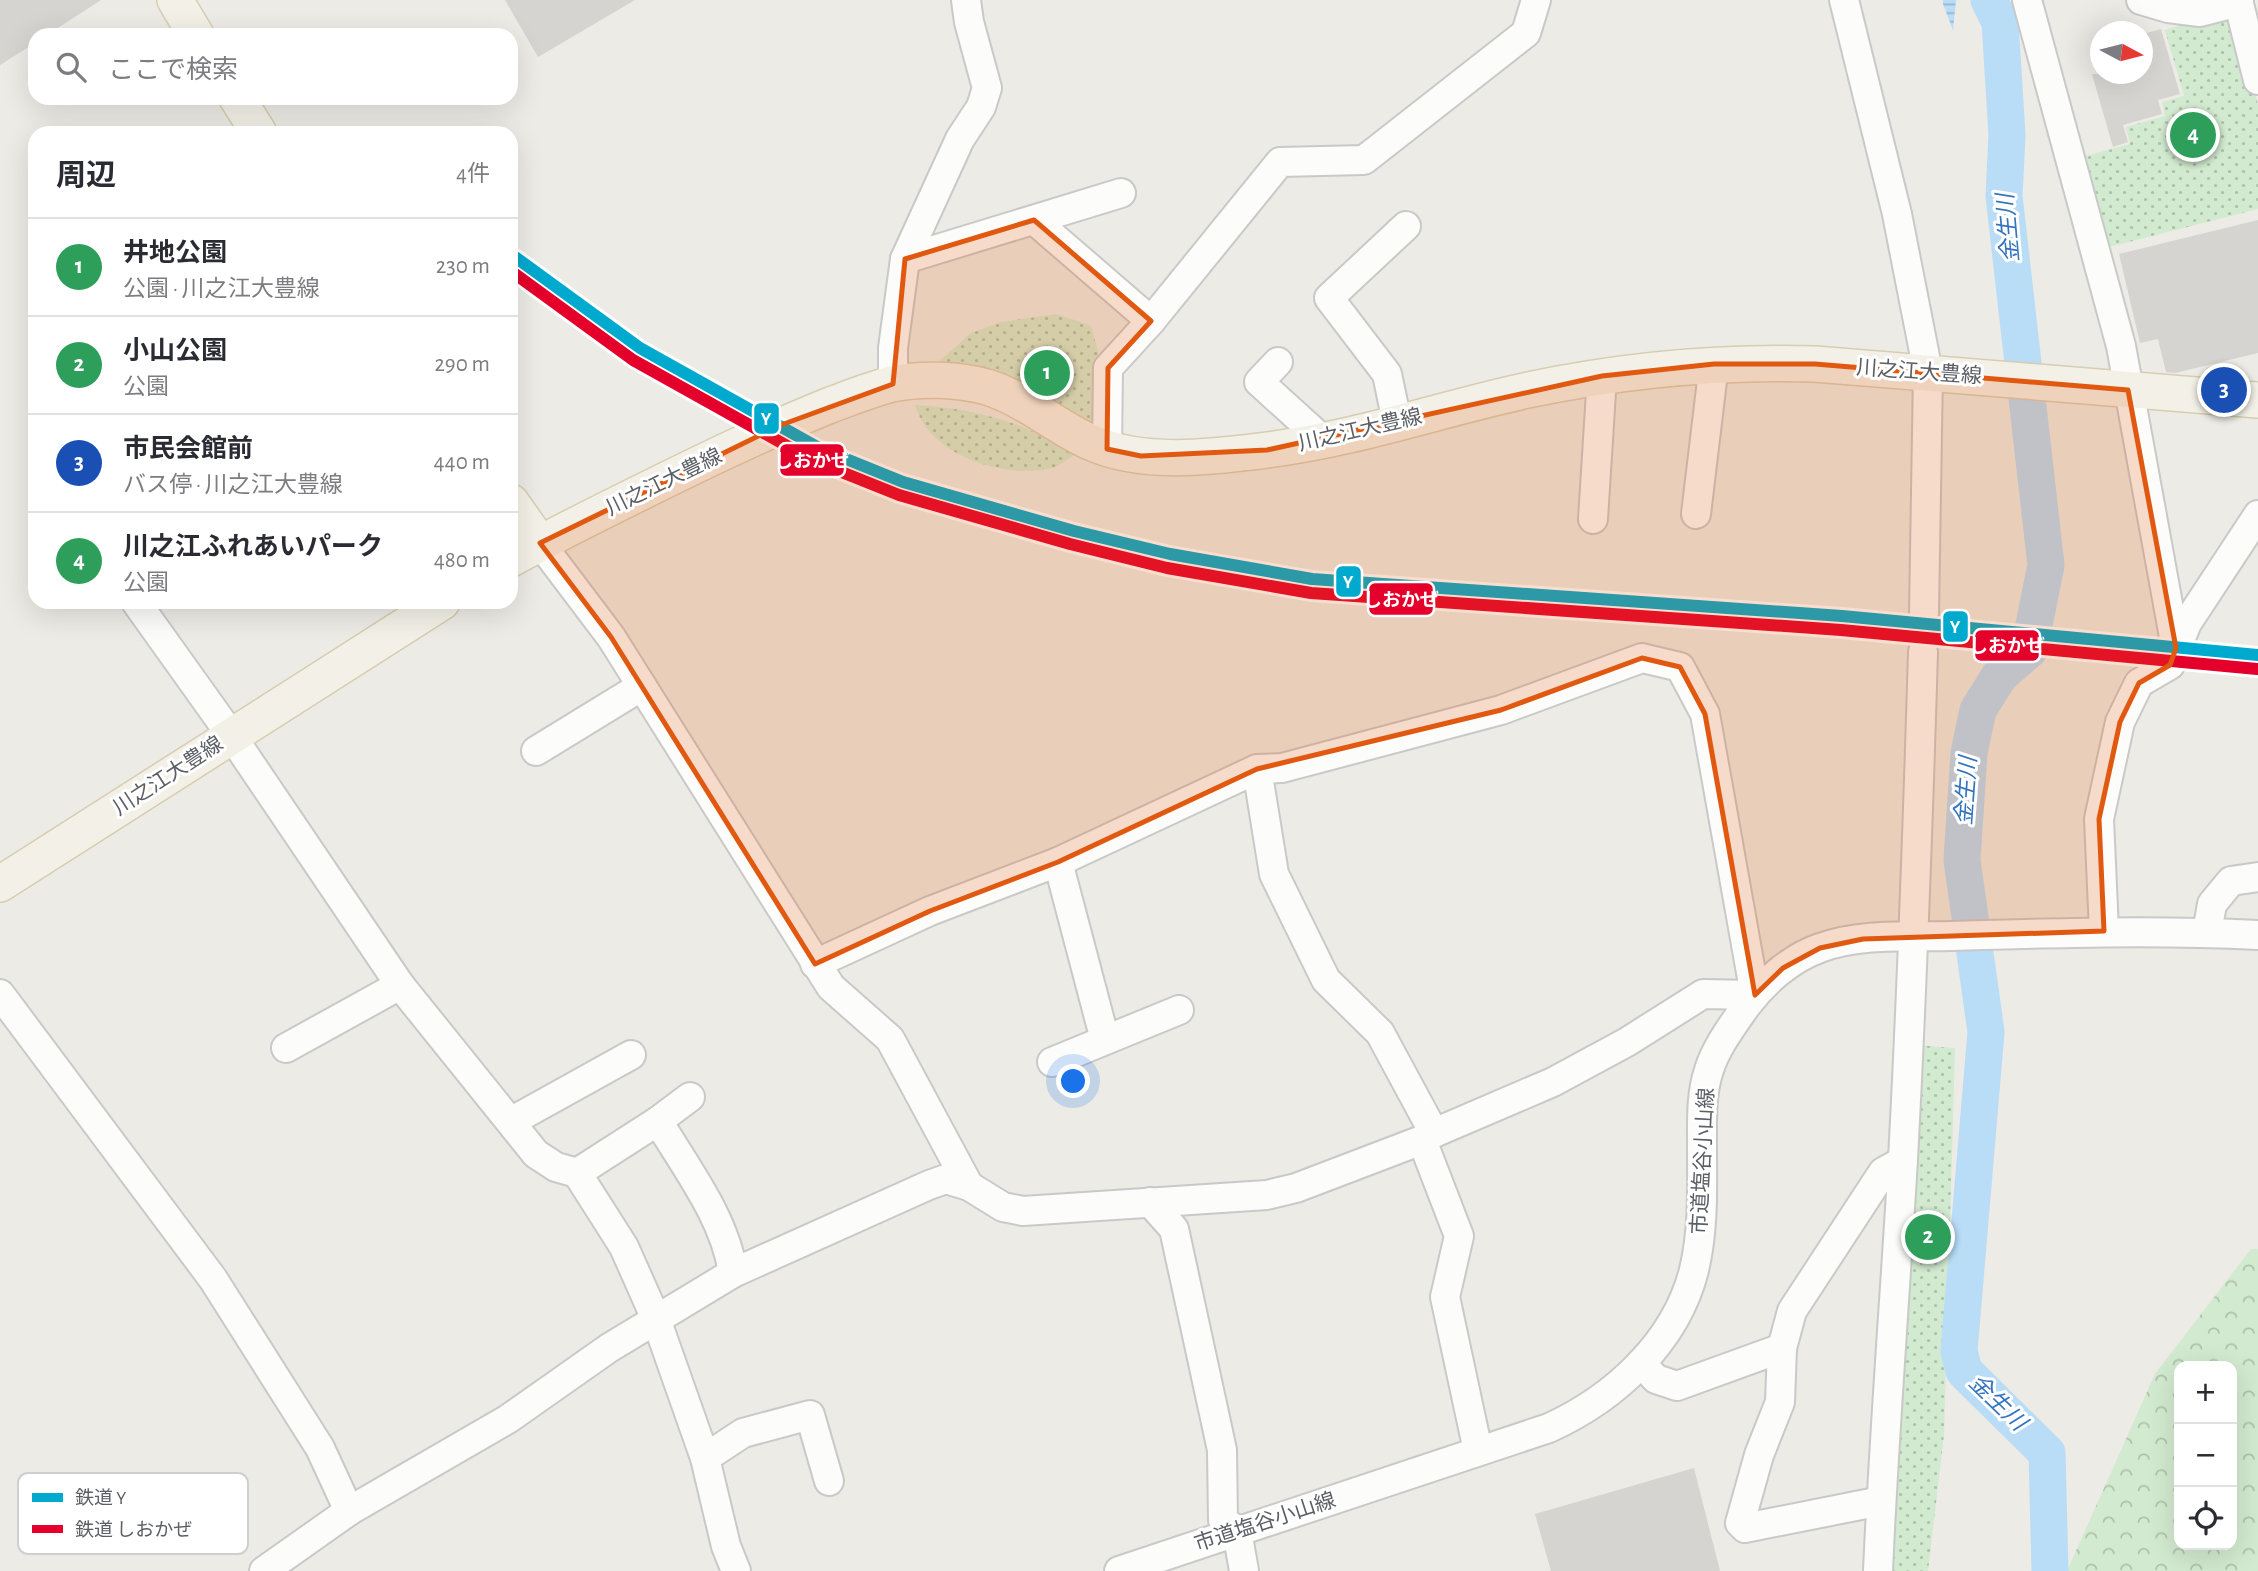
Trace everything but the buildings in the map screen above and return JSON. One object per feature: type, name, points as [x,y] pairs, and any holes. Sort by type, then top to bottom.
[{"type":"main road","points":[[175,0],[192,28]]},
{"type":"main road","points":[[241,105],[255,126]]},
{"type":"main road","name":"川之江大豊線","points":[[525,551],[781,425],[893,384],[956,381],[987,387],[1013,398],[1107,449],[1141,456],[1178,457],[1267,450],[1323,440],[1527,390],[1602,376],[1714,364],[1779,363],[1928,372],[2258,400]]},
{"type":"main road","points":[[518,526],[525,551]]},
{"type":"main road","name":"川之江大豊線","points":[[0,884],[431,609]]},
{"type":"street","points":[[893,384],[893,348],[905,259],[960,139],[981,107],[987,88],[969,22],[966,0]]},
{"type":"street","points":[[1107,449],[1108,369],[1151,321],[1280,162],[1364,160],[1526,33],[1536,0]]},
{"type":"street","points":[[1844,0],[1897,214],[1928,372],[1924,613]]},
{"type":"street","points":[[2027,0],[2121,346],[2176,648]]},
{"type":"street","points":[[2141,0],[2168,8],[2200,12],[2239,1],[2258,80]]},
{"type":"street","points":[[905,259],[1121,193]]},
{"type":"street","points":[[1034,220],[1151,321]]},
{"type":"street","points":[[1397,422],[1387,374],[1329,298],[1406,226]]},
{"type":"street","points":[[1278,362],[1259,382],[1323,440]]},
{"type":"street","points":[[1696,514],[1714,364]]},
{"type":"street","points":[[1593,519],[1602,376]]},
{"type":"street","points":[[2104,931],[2099,819],[2120,722],[2139,683],[2170,665],[2187,623],[2258,515]]},
{"type":"street","points":[[525,551],[611,637],[815,964],[831,987],[890,1039],[969,1186]]},
{"type":"street","points":[[141,609],[400,985],[536,1154],[555,1167],[577,1173],[624,1247],[656,1320],[705,1458],[726,1546],[736,1571]]},
{"type":"street","points":[[1878,1571],[1918,937],[1923,652]]},
{"type":"street","points":[[264,1571],[349,1511],[508,1419],[609,1348],[733,1273],[946,1179],[969,1186],[1003,1207],[1023,1211],[1267,1195],[1296,1188],[1428,1137],[1553,1082],[1628,1042],[1703,993],[1755,995],[1705,714],[1680,667],[1642,658],[1501,710],[1282,768],[1257,769],[1058,862],[930,911],[815,964]]},
{"type":"street","points":[[536,751],[642,686]]},
{"type":"street","points":[[1257,769],[1274,874],[1326,980],[1380,1033],[1428,1137],[1459,1236],[1445,1297],[1478,1451]]},
{"type":"street","points":[[1058,862],[1105,1040]]},
{"type":"street","points":[[2207,933],[2212,904],[2231,881],[2258,877]]},
{"type":"street","name":"市道塩谷小山線","points":[[1119,1571],[1549,1428],[1580,1414],[1641,1363],[1661,1341],[1679,1308],[1693,1272],[1702,1227],[1702,1114],[1709,1070],[1730,1029],[1755,995],[1783,968],[1820,948],[1863,939],[2104,931],[2258,935]]},
{"type":"street","points":[[286,1048],[400,985]]},
{"type":"street","points":[[0,994],[213,1279],[320,1448],[349,1511]]},
{"type":"street","points":[[1052,1062],[1179,1010]]},
{"type":"street","points":[[512,1121],[631,1055]]},
{"type":"street","points":[[577,1173],[690,1097]]},
{"type":"street","points":[[658,1121],[710,1208],[731,1257],[733,1273]]},
{"type":"street","points":[[1881,1501],[1745,1528],[1740,1523],[1759,1455],[1780,1402],[1782,1348],[1792,1311],[1883,1172],[1903,1161]]},
{"type":"street","points":[[1150,1202],[1174,1229],[1222,1450],[1223,1520],[1237,1531],[1244,1571]]},
{"type":"street","points":[[1641,1363],[1656,1379],[1677,1386],[1782,1348]]},
{"type":"street","points":[[705,1458],[743,1433],[810,1415],[829,1480]]},
{"type":"highlighted area","points":[[1034,220],[1151,321],[1108,368],[1107,449],[1141,456],[1267,450],[1602,376],[1714,364],[1815,364],[2128,390],[2176,648],[2170,665],[2139,683],[2120,722],[2099,819],[2104,931],[1863,939],[1820,948],[1783,968],[1755,995],[1705,714],[1680,667],[1642,658],[1501,710],[1257,769],[1058,862],[930,911],[815,964],[611,637],[540,543],[781,425],[893,384],[905,259]]},
{"type":"green space","points":[[2234,9],[2258,105],[2258,209],[2109,247],[2086,156],[2130,144],[2126,127],[2165,116],[2162,102],[2184,96],[2165,30]]},
{"type":"green space","points":[[1057,314],[1091,326],[1101,363],[1098,430],[1018,379],[967,367],[936,364],[971,333],[1001,322]]},
{"type":"green space","points":[[915,405],[959,410],[998,419],[1036,433],[1075,454],[1052,468],[1033,471],[992,467],[952,451],[923,423]]},
{"type":"green space","points":[[1914,1045],[1955,1048],[1944,1435],[1928,1571],[1890,1571]]},
{"type":"green space","points":[[2251,1249],[2258,1249],[2258,1571],[2067,1571],[2155,1374]]},
{"type":"water","points":[[1943,0],[1956,0],[1953,30],[1943,4]]},
{"type":"water","points":[[1982,0],[1998,0],[2005,26],[2012,156],[1997,32],[1990,12]]},
{"type":"waterway","name":"金生川","points":[[1989,0],[2000,22],[2007,135],[2004,196],[2046,565],[2029,650],[2000,675],[1978,710],[1969,753],[1962,860],[1986,1032],[1959,1351],[1964,1371],[2047,1453],[2050,1571]]},
{"type":"rail line","name":"Y","points":[[518,259],[640,348],[819,448],[903,482],[1074,531],[1170,554],[1312,579],[1842,616],[2258,655]]},
{"type":"rail line","name":"しおかぜ","points":[[518,276],[633,360],[814,461],[899,495],[1070,544],[1167,568],[1311,593],[1841,630],[2257,669]]},
{"type":"place","name":"川之江ふれあいパーク","points":[[2193,135]]},
{"type":"place","name":"井地公園","points":[[1047,373]]},
{"type":"place","name":"市民会館前","points":[[2224,390]]},
{"type":"place","name":"小山公園","points":[[1928,1237]]}]
